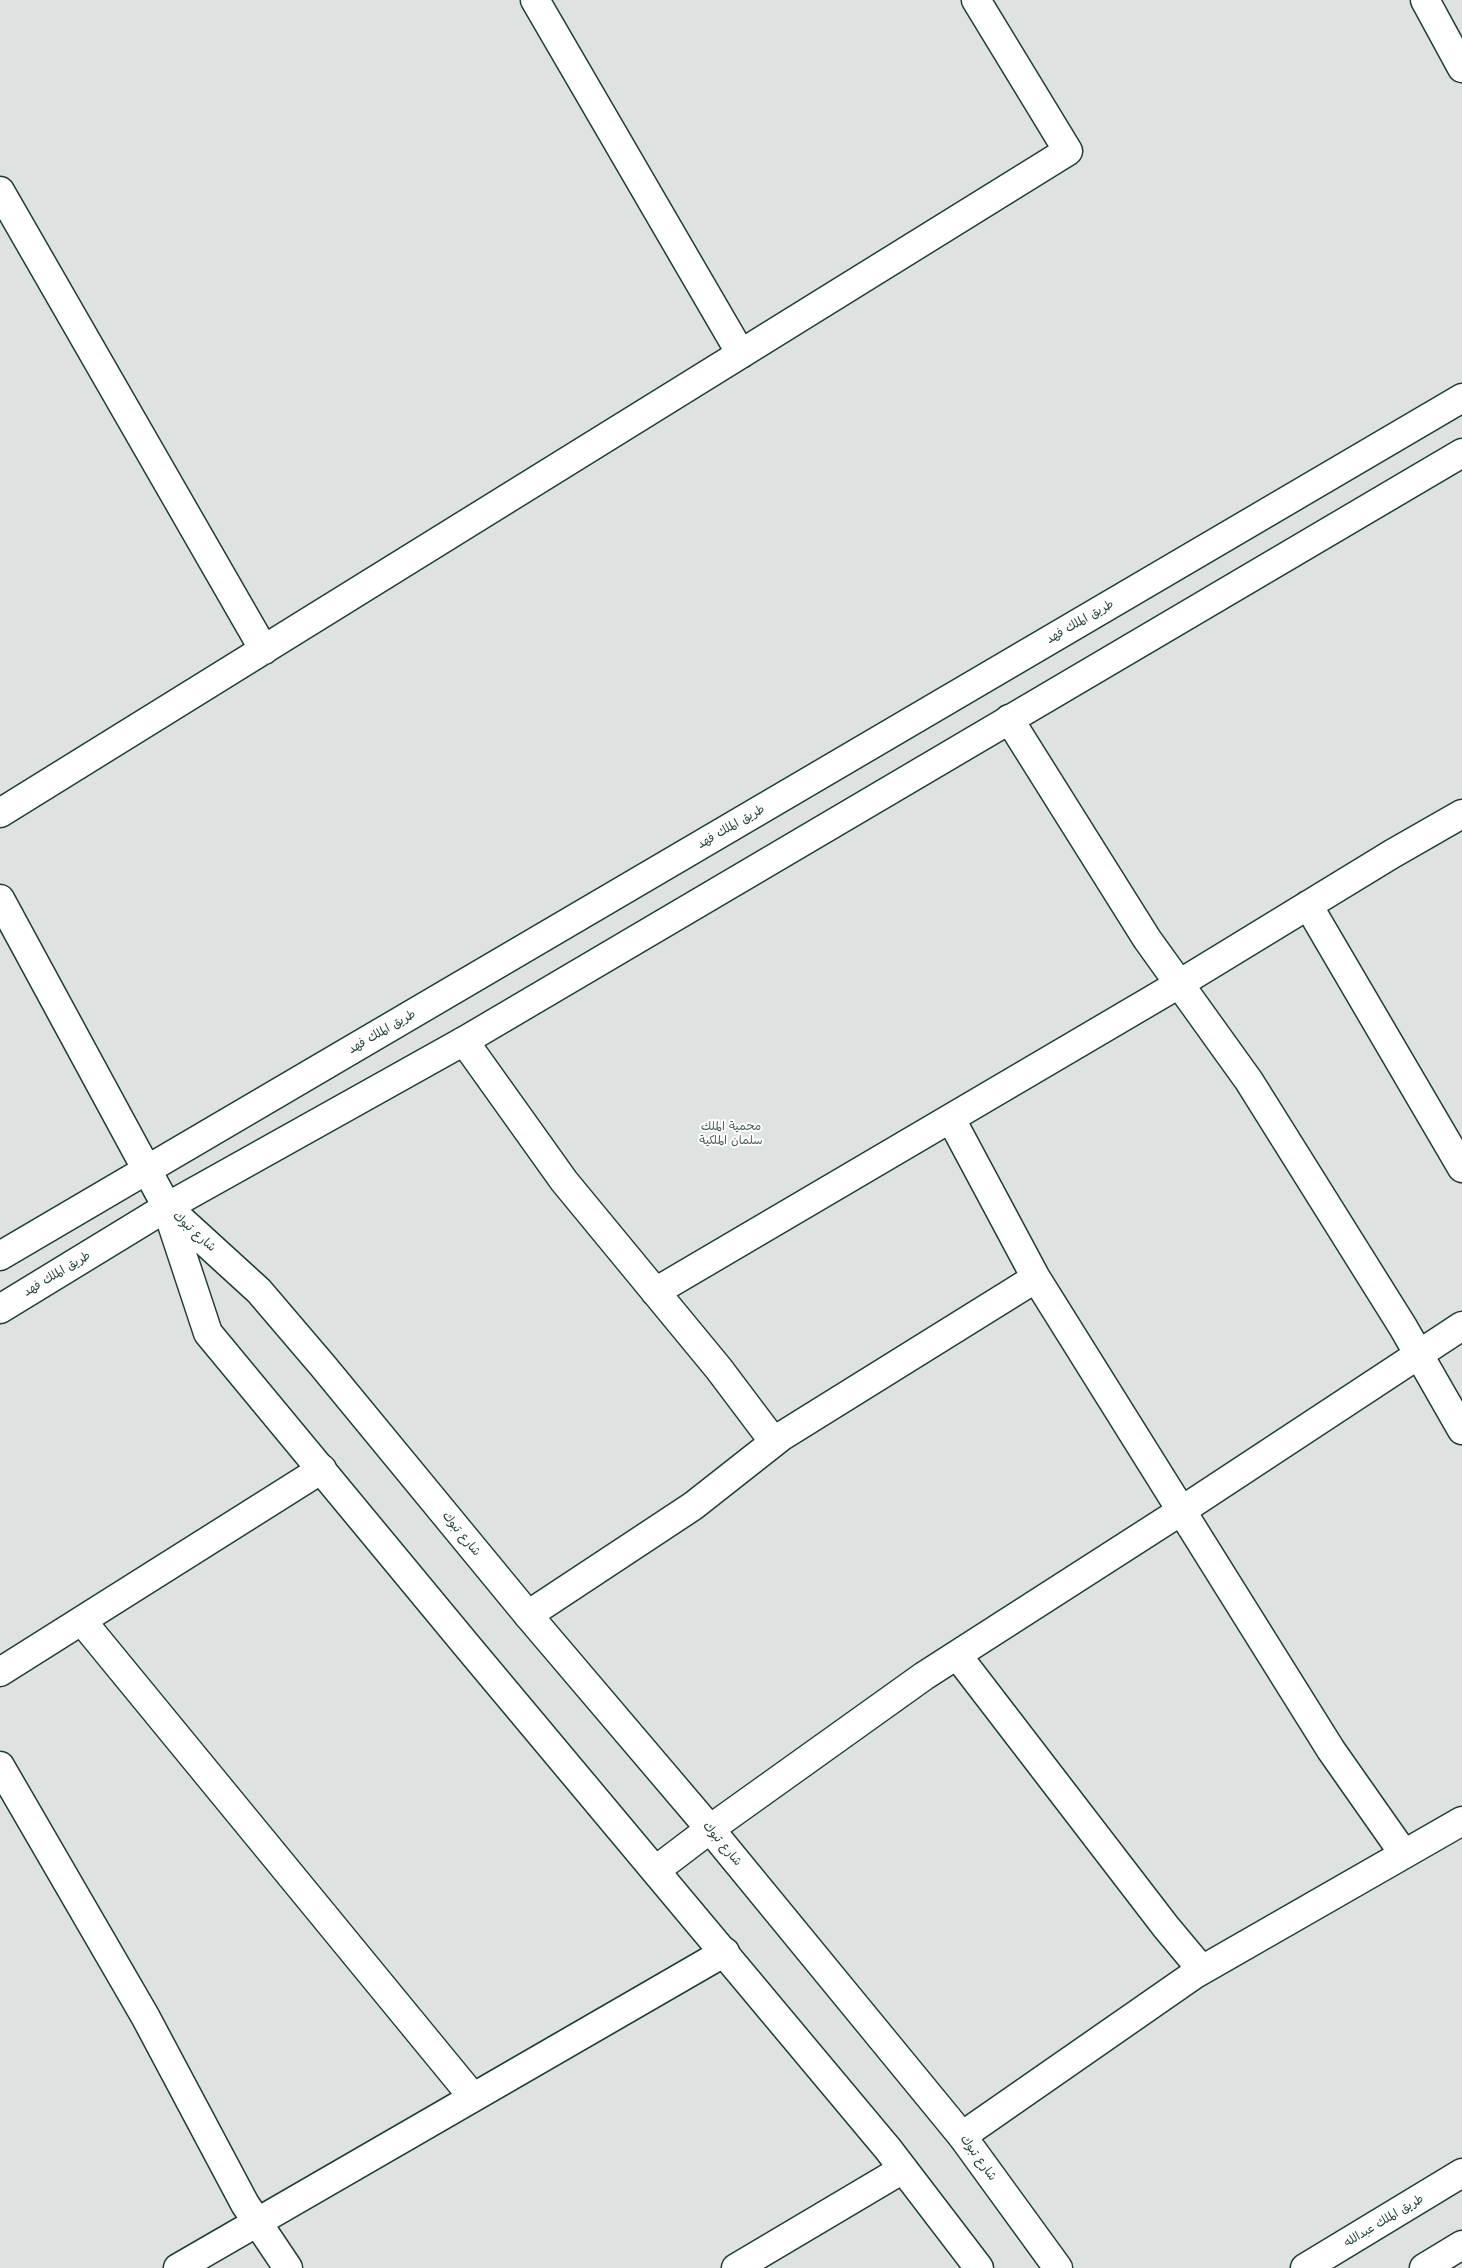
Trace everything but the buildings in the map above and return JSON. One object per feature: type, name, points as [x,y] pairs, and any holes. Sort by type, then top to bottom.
[{"type":"street","points":[[535,0],[741,354]]},
{"type":"street","points":[[0,813],[1068,151],[976,0]]},
{"type":"street","points":[[1425,0],[1462,68]]},
{"type":"street","points":[[0,191],[264,650]]},
{"type":"street","name":"طريق الملك فهد","points":[[0,1256],[1462,398]]},
{"type":"street","name":"طريق الملك فهد","points":[[0,1309],[166,1208],[464,1041],[1462,453]]},
{"type":"street","points":[[1010,719],[1147,939],[1249,1081],[1418,1353],[1462,1430]]},
{"type":"street","points":[[655,1292],[1179,984],[1462,814]]},
{"type":"street","points":[[0,899],[166,1208]]},
{"type":"street","points":[[1308,905],[1462,1168]]},
{"type":"street","points":[[464,1041],[564,1181],[774,1442]]},
{"type":"street","points":[[951,1119],[1036,1278],[1331,1750],[1404,1854]]},
{"type":"street","name":"شارع تبوك","points":[[166,1208],[208,1333],[468,1647],[725,1952],[903,2169],[979,2268]]},
{"type":"street","name":"شارع تبوك","points":[[166,1208],[260,1291],[528,1615],[710,1829],[962,2136],[1058,2268]]},
{"type":"street","points":[[528,1615],[693,1506],[774,1442],[1036,1278]]},
{"type":"street","points":[[656,1870],[710,1829],[924,1676],[1181,1511],[1418,1353],[1462,1326]]},
{"type":"street","points":[[0,1672],[322,1469]]},
{"type":"street","points":[[82,1621],[472,2096]]},
{"type":"street","points":[[957,1654],[1166,1927],[1202,1970]]},
{"type":"street","points":[[0,1766],[145,2016],[256,2221],[288,2268]]},
{"type":"street","points":[[962,2136],[1202,1970],[1462,1822]]},
{"type":"street","points":[[178,2268],[472,2096],[725,1952]]},
{"type":"street","points":[[736,2268],[903,2169]]},
{"type":"street","name":"طريق الملك عبدالله","points":[[1305,2268],[1462,2173]]},
{"type":"street","points":[[1424,2268],[1462,2245]]},
{"type":"green space","name":"محمية الملك سلمان الملكية","points":[[0,0],[1462,0],[1462,2268],[0,2268]]}]
